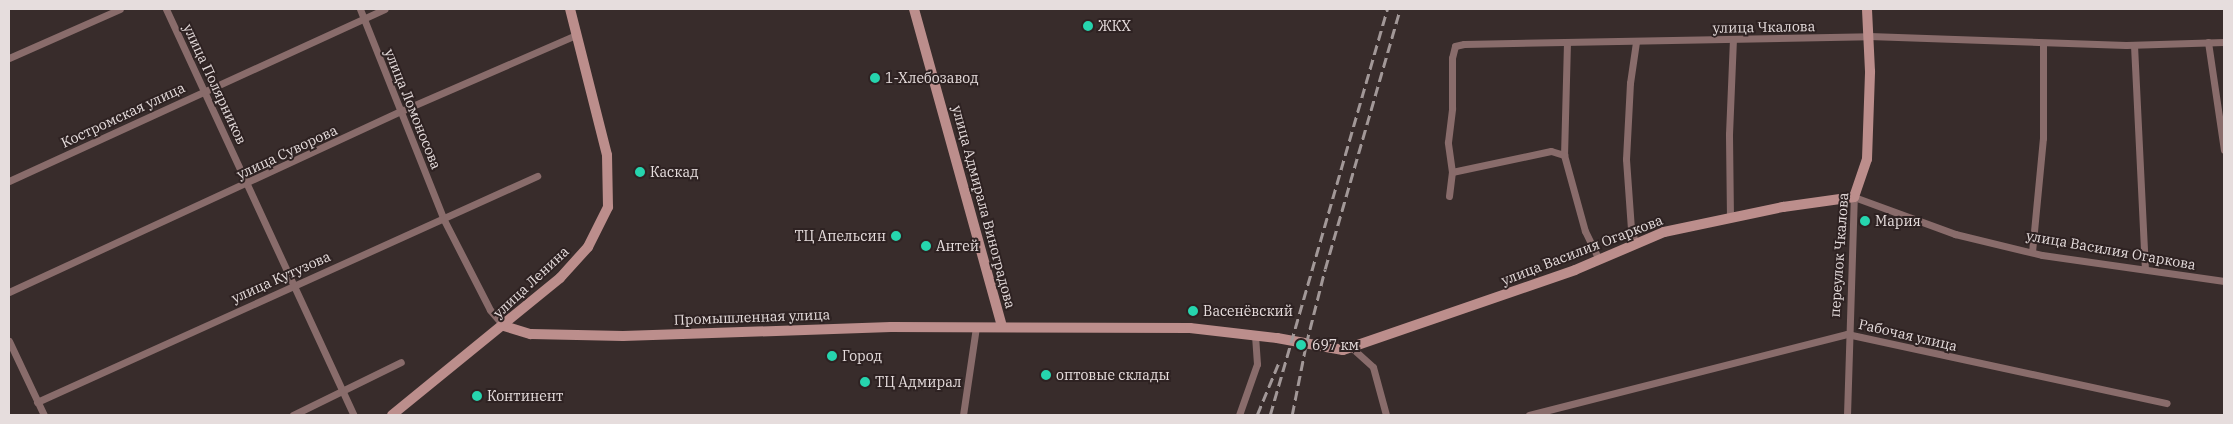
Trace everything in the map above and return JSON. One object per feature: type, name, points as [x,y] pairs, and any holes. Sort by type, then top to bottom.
[{"type":"street","points":[[9,58],[120,9]]},
{"type":"street","name":"улица Полярников","points":[[166,9],[249,184],[293,285],[354,415]]},
{"type":"street","name":"улица Ломоносова","points":[[360,9],[443,218],[490,310],[504,326]]},
{"type":"street","name":"Костромская улица","points":[[9,181],[384,9]]},
{"type":"street","name":"улица Ленина","points":[[392,415],[504,326],[560,278],[588,248],[608,207],[607,155],[570,9]]},
{"type":"street","name":"улица Адмирала Виноградова","points":[[914,9],[1002,326]]},
{"type":"street","name":"переулок Чкалова","points":[[1848,415],[1847,334],[1854,198],[1868,159],[1869,36],[1867,9]]},
{"type":"street","name":"улица Суворова","points":[[9,292],[249,184],[401,111],[576,35]]},
{"type":"street","name":"улица Чкалова","points":[[1449,196],[1452,172],[1448,142],[1452,108],[1452,58],[1455,46],[1491,42],[1636,42],[1869,36],[2134,45],[2224,42]]},
{"type":"street","points":[[1730,218],[1728,134],[1733,40]]},
{"type":"street","points":[[1567,42],[1564,155],[1585,231],[1599,260]]},
{"type":"street","points":[[1636,42],[1630,83],[1626,159],[1630,220],[1636,242]]},
{"type":"street","points":[[2208,42],[2224,150]]},
{"type":"street","points":[[2032,252],[2043,138],[2044,43]]},
{"type":"street","points":[[2134,45],[2145,269]]},
{"type":"street","points":[[1452,172],[1551,151],[1564,155]]},
{"type":"street","name":"улица Кутузова","points":[[37,402],[537,176]]},
{"type":"street","name":"улица Василия Огаркова","points":[[1255,336],[1277,338],[1334,350],[1352,348],[1364,341],[1599,260],[1636,242],[1730,218],[1854,198],[1955,234],[2032,252],[2224,281]]},
{"type":"street","name":"Промышленная улица","points":[[504,326],[531,334],[623,336],[696,332],[1002,326],[1190,328],[1255,336]]},
{"type":"street","points":[[963,415],[976,327]]},
{"type":"street","name":"Рабочая улица","points":[[1528,415],[1847,334],[2167,403]]},
{"type":"street","points":[[1239,415],[1257,364],[1255,336]]},
{"type":"street","points":[[9,342],[44,415]]},
{"type":"street","points":[[1352,348],[1373,367],[1386,415]]},
{"type":"street","points":[[293,415],[401,362]]},
{"type":"railway","points":[[1270,415],[1387,9]]},
{"type":"railway","points":[[1292,415],[1306,344],[1325,269],[1400,9]]},
{"type":"railway","points":[[1257,415],[1279,362]]},
{"type":"place","name":"ЖКХ","points":[[1088,26]]},
{"type":"place","name":"1-Хлебозавод","points":[[875,78]]},
{"type":"place","name":"Каскад","points":[[640,172]]},
{"type":"place","name":"Мария","points":[[1865,221]]},
{"type":"place","name":"ТЦ Апельсин","points":[[896,236]]},
{"type":"place","name":"Антей","points":[[926,246]]},
{"type":"place","name":"Васенёвский","points":[[1193,311]]},
{"type":"place","name":"697 км","points":[[1301,345]]},
{"type":"place","name":"Город","points":[[832,356]]},
{"type":"place","name":"оптовые склады","points":[[1046,375]]},
{"type":"place","name":"ТЦ Адмирал","points":[[865,382]]},
{"type":"place","name":"Континент","points":[[477,396]]}]
